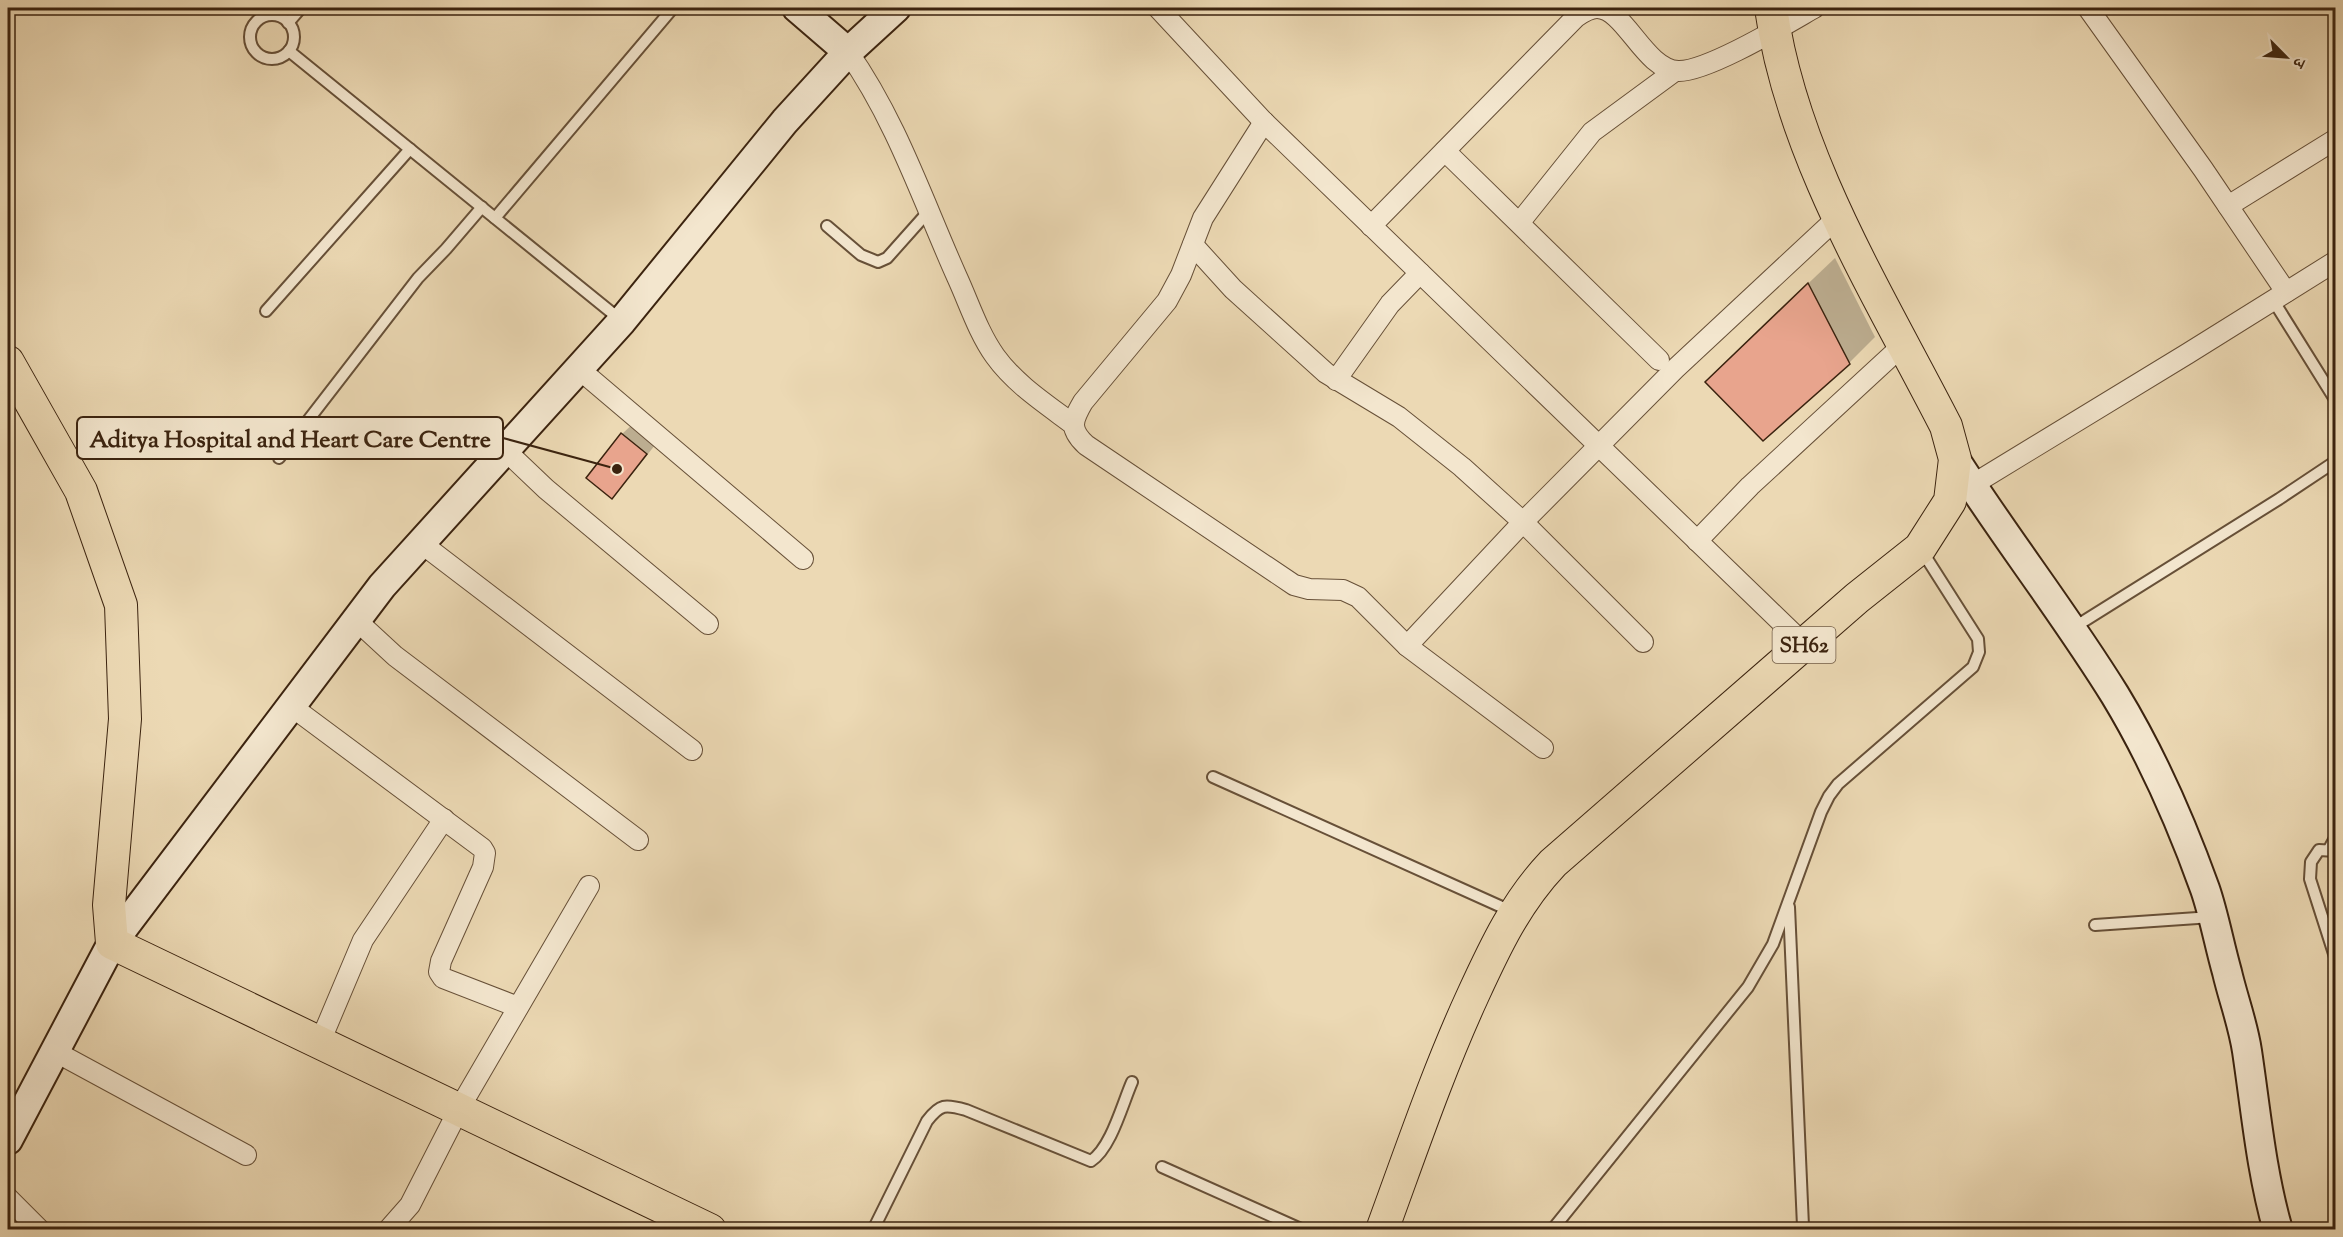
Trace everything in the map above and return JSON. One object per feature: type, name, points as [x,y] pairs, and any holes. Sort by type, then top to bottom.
[{"type":"main road","name":"SH62","points":[[1382,1230],[1450,1044],[1495,945],[1533,884],[1553,863],[1857,598],[1920,548],[1939,522],[1950,501],[1955,459],[1946,426],[1837,218],[1793,99],[1773,19]]},
{"type":"main road","points":[[8,362],[81,491],[121,605],[125,719],[109,905],[111,943],[710,1230]]},
{"type":"street","points":[[797,8],[855,62],[878,99],[984,338],[995,356],[1027,390],[1074,425]]},
{"type":"street","points":[[8,1140],[111,943],[382,586],[622,321],[785,121],[855,62],[896,8]]},
{"type":"street","points":[[1158,8],[1264,122],[1805,645]]},
{"type":"street","points":[[1371,226],[1576,17],[1586,10],[1597,8],[1611,12],[1657,63],[1674,71],[1692,70],[1773,19],[1814,8]]},
{"type":"street","points":[[2088,8],[2228,207],[2279,296]]},
{"type":"street","points":[[1520,222],[1592,132],[1674,71]]},
{"type":"street","points":[[1264,122],[1203,218],[1167,301],[1083,402],[1076,414],[1074,425],[1076,436],[1294,585],[1309,589],[1343,590],[1358,597],[1407,646],[1543,748]]},
{"type":"street","points":[[2228,207],[2336,139]]},
{"type":"street","points":[[1445,151],[1659,360]]},
{"type":"street","points":[[1407,646],[1523,522],[1675,369],[1837,218]]},
{"type":"street","points":[[1193,245],[1250,304],[1336,380],[1399,417],[1462,468],[1523,522],[1643,642]]},
{"type":"street","points":[[1972,485],[2336,261]]},
{"type":"street","points":[[1336,380],[1390,304],[1420,273]]},
{"type":"street","points":[[1697,542],[1750,486],[1904,344]]},
{"type":"street","points":[[579,369],[803,559]]},
{"type":"street","points":[[505,450],[546,489],[708,624]]},
{"type":"street","points":[[1955,459],[2116,696],[2143,744],[2168,798],[2205,891],[2246,1048],[2267,1192],[2277,1230]]},
{"type":"street","points":[[421,543],[692,750]]},
{"type":"street","points":[[356,620],[395,656],[638,840]]},
{"type":"street","points":[[291,706],[482,848],[485,853],[484,861],[441,961],[439,972],[443,978],[518,1007]]},
{"type":"street","points":[[320,1042],[363,940],[444,819]]},
{"type":"street","points":[[388,1230],[410,1205],[459,1109],[589,886]]},
{"type":"street","points":[[54,1051],[246,1155]]},
{"type":"street","points":[[8,1198],[40,1230]]},
{"type":"lane","points":[[288,23],[301,8]]},
{"type":"lane","points":[[495,218],[673,8]]},
{"type":"lane","points":[[275,16],[288,23],[294,36],[290,51],[271,59],[258,54],[251,42],[252,28],[262,18],[275,16]]},
{"type":"lane","points":[[290,51],[622,321]]},
{"type":"lane","points":[[266,311],[410,148]]},
{"type":"lane","points":[[279,458],[418,278],[482,207]]},
{"type":"lane","points":[[827,226],[861,255],[878,262],[887,258],[928,212]]},
{"type":"lane","points":[[2279,296],[2336,401]]},
{"type":"lane","points":[[2071,629],[2336,461]]},
{"type":"lane","points":[[1552,1230],[1748,987],[1773,945],[1821,812],[1838,784],[1973,667],[1979,652],[1978,639],[1920,548]]},
{"type":"lane","points":[[1212,777],[1514,912]]},
{"type":"lane","points":[[2336,836],[2332,850],[2319,850],[2311,862],[2310,879],[2336,960]]},
{"type":"lane","points":[[1789,900],[1803,1226]]},
{"type":"lane","points":[[2095,925],[2212,917]]},
{"type":"lane","points":[[873,1230],[927,1121],[936,1109],[950,1105],[966,1110],[1090,1161],[1100,1155],[1131,1082]]},
{"type":"lane","points":[[1162,1167],[1303,1230]]},
{"type":"building","points":[[1808,283],[1850,364],[1763,441],[1705,382]]},
{"type":"building","points":[[621,433],[647,454],[612,499],[586,478]]},
{"type":"place","name":"Aditya Hospital and Heart Care Centre","points":[[617,469]]}]
